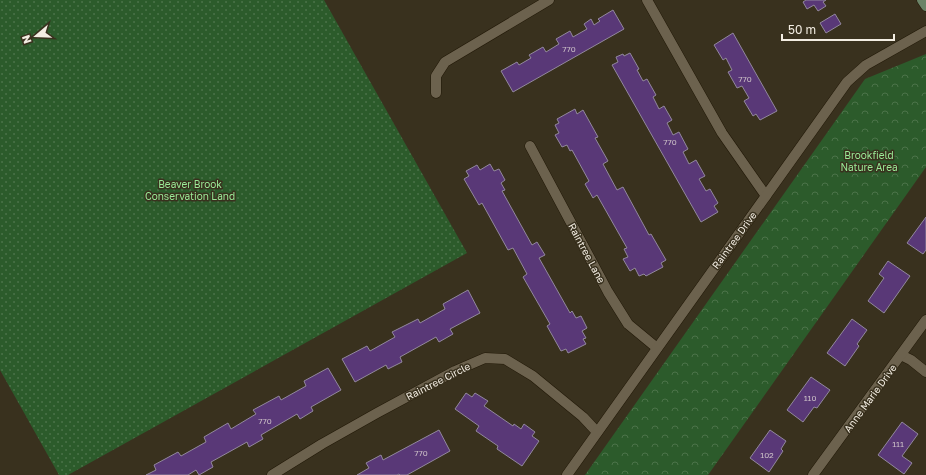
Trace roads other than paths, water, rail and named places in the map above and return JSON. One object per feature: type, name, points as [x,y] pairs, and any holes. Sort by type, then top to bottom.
[{"type":"main road","points":[[922,0],[926,6]]},
{"type":"street","points":[[436,92],[436,76],[445,62],[549,0]]},
{"type":"street","points":[[647,0],[722,133],[766,196]]},
{"type":"street","name":"Raintree Drive","points":[[567,475],[847,82],[866,65],[926,30]]},
{"type":"street","name":"Raintree Lane","points":[[530,146],[608,292],[628,324],[657,348]]},
{"type":"street","name":"Anne Marie Drive","points":[[813,475],[926,320]]},
{"type":"street","points":[[901,355],[911,360],[926,372]]},
{"type":"street","name":"Raintree Circle","points":[[272,475],[322,444],[377,413],[455,371],[485,358],[505,359],[533,376],[583,417],[597,432]]},
{"type":"park label","name":"Brookfield Nature Area","points":[[869,160]]},
{"type":"park label","name":"Beaver Brook Conservation Land","points":[[190,190]]}]
